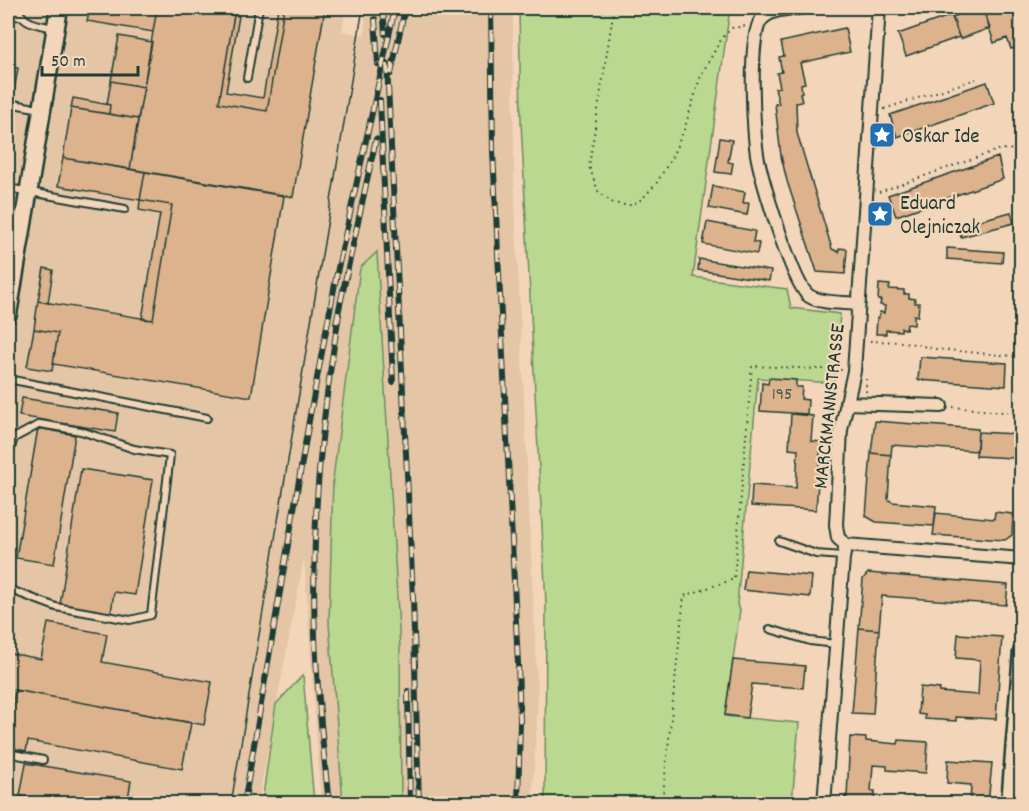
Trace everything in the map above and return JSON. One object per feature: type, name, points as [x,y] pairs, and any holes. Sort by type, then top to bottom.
[{"type":"street","points":[[8,314],[59,8]]},
{"type":"street","points":[[799,8],[778,9],[767,15],[758,26],[753,89],[754,131],[758,160],[789,259],[801,288],[812,298],[858,304]]},
{"type":"street","name":"MARCKMANNSTRASSE","points":[[824,804],[845,550],[838,538],[836,525],[841,430],[846,403],[860,372],[858,304],[879,8]]},
{"type":"street","points":[[846,403],[941,406]]},
{"type":"street","points":[[845,550],[1022,559]]},
{"type":"street","points":[[1010,804],[1022,652]]},
{"type":"lane","points":[[18,8],[21,16],[31,23],[56,28]]},
{"type":"lane","points":[[247,78],[259,8]]},
{"type":"lane","points":[[8,17],[21,16]]},
{"type":"lane","points":[[8,104],[42,110]]},
{"type":"lane","points":[[8,188],[125,209]]},
{"type":"lane","points":[[8,379],[207,418]]},
{"type":"lane","points":[[8,451],[10,452],[14,438],[40,424],[81,431],[134,449],[170,455],[151,615],[130,620],[56,607],[8,589]]},
{"type":"lane","points":[[779,541],[816,554],[845,550]]},
{"type":"lane","points":[[770,629],[810,641],[837,644]]},
{"type":"lane","points":[[8,753],[43,760]]},
{"type":"path","points":[[614,8],[589,166],[598,191],[613,203],[625,205],[633,205],[644,198],[656,184],[671,159],[684,130],[701,75],[722,38],[732,28],[758,26]]},
{"type":"path","points":[[870,114],[976,79]]},
{"type":"path","points":[[866,197],[1001,149],[1022,150]]},
{"type":"path","points":[[867,341],[906,342],[936,349],[1022,357]]},
{"type":"path","points":[[662,804],[684,596],[734,579],[752,366],[860,372],[866,404]]},
{"type":"path","points":[[941,406],[1022,414]]},
{"type":"shaded area","points":[[8,8],[346,8],[342,31],[365,35],[365,8],[513,8],[514,180],[538,703],[532,803],[321,803],[304,558],[258,803],[8,803]]},
{"type":"green space","points":[[519,8],[730,8],[693,277],[787,289],[791,308],[840,314],[834,383],[758,378],[737,605],[740,610],[725,716],[799,723],[792,803],[545,803],[546,604],[521,122]]},
{"type":"green space","points":[[377,252],[400,647],[401,803],[343,803],[329,623],[333,479],[360,268]]},
{"type":"green space","points":[[303,675],[314,803],[262,803],[276,704]]},
{"type":"building","points":[[90,8],[157,8],[153,32],[87,21]]},
{"type":"building","points":[[157,8],[219,8],[218,12],[234,15],[219,103],[267,111],[284,8],[325,8],[293,197],[130,169]]},
{"type":"building","points":[[219,8],[235,8],[234,15],[218,12]]},
{"type":"building","points":[[278,8],[284,8],[267,111],[219,103],[234,15],[239,16],[226,92],[263,98]]},
{"type":"building","points":[[983,8],[990,28],[960,39],[952,17]]},
{"type":"building","points":[[1013,8],[1019,26],[1022,25],[1022,46],[1011,49],[1007,38],[994,43],[985,15]]},
{"type":"building","points":[[952,15],[959,37],[906,56],[898,34]]},
{"type":"building","points":[[845,28],[850,52],[800,63],[805,83],[801,84],[802,102],[796,103],[797,133],[832,249],[839,252],[839,248],[847,249],[845,274],[817,272],[781,156],[775,104],[779,104],[775,88],[780,87],[777,73],[782,72],[779,57],[784,56],[781,42]]},
{"type":"building","points":[[119,36],[152,42],[144,87],[111,81]]},
{"type":"building","points":[[8,66],[18,68],[13,97],[8,96]]},
{"type":"building","points":[[111,81],[144,87],[138,119],[109,114],[110,105],[107,104]]},
{"type":"building","points":[[987,82],[994,103],[897,137],[890,115]]},
{"type":"building","points":[[73,98],[110,105],[109,114],[71,108]]},
{"type":"building","points":[[71,108],[138,119],[130,169],[63,158]]},
{"type":"building","points":[[720,138],[732,140],[728,162],[733,163],[731,174],[715,172]]},
{"type":"building","points":[[998,157],[1003,179],[896,216],[888,195]]},
{"type":"building","points":[[63,158],[145,172],[140,200],[58,186]]},
{"type":"building","points":[[145,172],[284,196],[251,397],[53,364],[58,333],[34,329],[38,301],[153,320],[172,205],[140,200]]},
{"type":"building","points":[[713,186],[745,192],[743,203],[749,203],[747,215],[709,208]]},
{"type":"building","points":[[140,200],[172,205],[153,320],[142,319],[160,214],[139,210]]},
{"type":"building","points":[[1011,212],[1014,223],[961,237],[958,226]]},
{"type":"building","points":[[707,222],[755,231],[753,242],[759,243],[757,254],[703,244]]},
{"type":"building","points":[[947,248],[1003,252],[1002,263],[947,259]]},
{"type":"building","points":[[699,259],[771,271],[769,281],[698,270]]},
{"type":"building","points":[[44,268],[53,270],[48,303],[38,301]]},
{"type":"building","points":[[879,284],[890,285],[889,289],[904,290],[904,294],[909,294],[909,298],[919,303],[918,316],[914,315],[914,325],[907,324],[906,329],[901,328],[901,331],[886,330],[886,334],[876,334],[877,318],[880,312],[884,313],[885,306],[880,305],[881,300],[878,300]]},
{"type":"building","points":[[34,329],[58,333],[52,371],[27,367]]},
{"type":"building","points":[[920,357],[1007,363],[1006,386],[918,380]]},
{"type":"building","points":[[769,378],[796,380],[796,387],[802,387],[801,399],[808,400],[807,414],[760,411],[762,383],[768,384]]},
{"type":"building","points":[[22,398],[118,413],[115,432],[19,416]]},
{"type":"building","points":[[791,414],[813,416],[811,441],[821,442],[816,510],[751,506],[752,485],[796,488],[798,450],[789,449]]},
{"type":"building","points":[[875,421],[978,429],[977,451],[892,445],[891,455],[871,453]]},
{"type":"building","points":[[38,428],[75,435],[54,564],[16,558]]},
{"type":"building","points":[[978,432],[1015,434],[1013,458],[976,456]]},
{"type":"building","points":[[871,453],[891,455],[888,499],[892,502],[936,506],[934,526],[876,522],[866,516]]},
{"type":"building","points":[[81,469],[153,480],[135,595],[114,592],[111,613],[60,605]]},
{"type":"building","points":[[995,512],[1013,514],[1012,535],[1005,540],[933,535],[936,513],[994,519]]},
{"type":"building","points":[[746,570],[812,576],[810,597],[743,590]]},
{"type":"building","points":[[868,573],[1008,585],[1006,605],[882,596],[879,630],[859,628],[863,579]]},
{"type":"building","points":[[48,623],[107,634],[102,662],[212,682],[204,725],[8,689],[8,653],[41,659]]},
{"type":"building","points":[[859,628],[879,630],[873,714],[852,713]]},
{"type":"building","points":[[958,634],[1002,637],[996,719],[956,717],[956,721],[925,719],[925,715],[918,714],[920,687],[940,689],[939,692],[978,695],[980,660],[956,658]]},
{"type":"building","points":[[733,660],[805,666],[803,688],[752,684],[747,718],[725,715]]},
{"type":"building","points":[[15,690],[191,723],[182,769],[28,741],[26,751],[8,747],[8,732]]},
{"type":"building","points":[[850,737],[898,744],[899,740],[928,742],[926,773],[887,770],[887,766],[873,765],[871,791],[875,791],[874,804],[844,804],[845,796],[847,797]]},
{"type":"building","points":[[948,760],[992,763],[988,804],[970,804],[971,785],[947,783]]},
{"type":"building","points":[[26,763],[131,781],[127,804],[63,804],[20,796]]},
{"type":"tram line","points":[[231,804],[363,8]]},
{"type":"railway","points":[[383,8],[385,34]]},
{"type":"railway","points":[[244,804],[310,415],[338,268],[395,8]]},
{"type":"railway","points":[[391,74],[405,8]]},
{"type":"railway","points":[[491,8],[493,151],[520,721],[518,804]]},
{"type":"railway","points":[[375,19],[378,64]]},
{"type":"railway","points":[[387,64],[413,597],[419,804]]},
{"type":"railway","points":[[380,100],[393,382]]},
{"type":"railway","points":[[336,323],[376,139]]},
{"type":"railway","points":[[329,804],[320,720],[314,596],[316,515],[322,434],[339,315]]},
{"type":"railway","points":[[408,691],[410,804]]},
{"type":"place","name":"Oskar Ide","points":[[882,135]]},
{"type":"place","name":"Eduard Olejniczak","points":[[880,214]]}]
